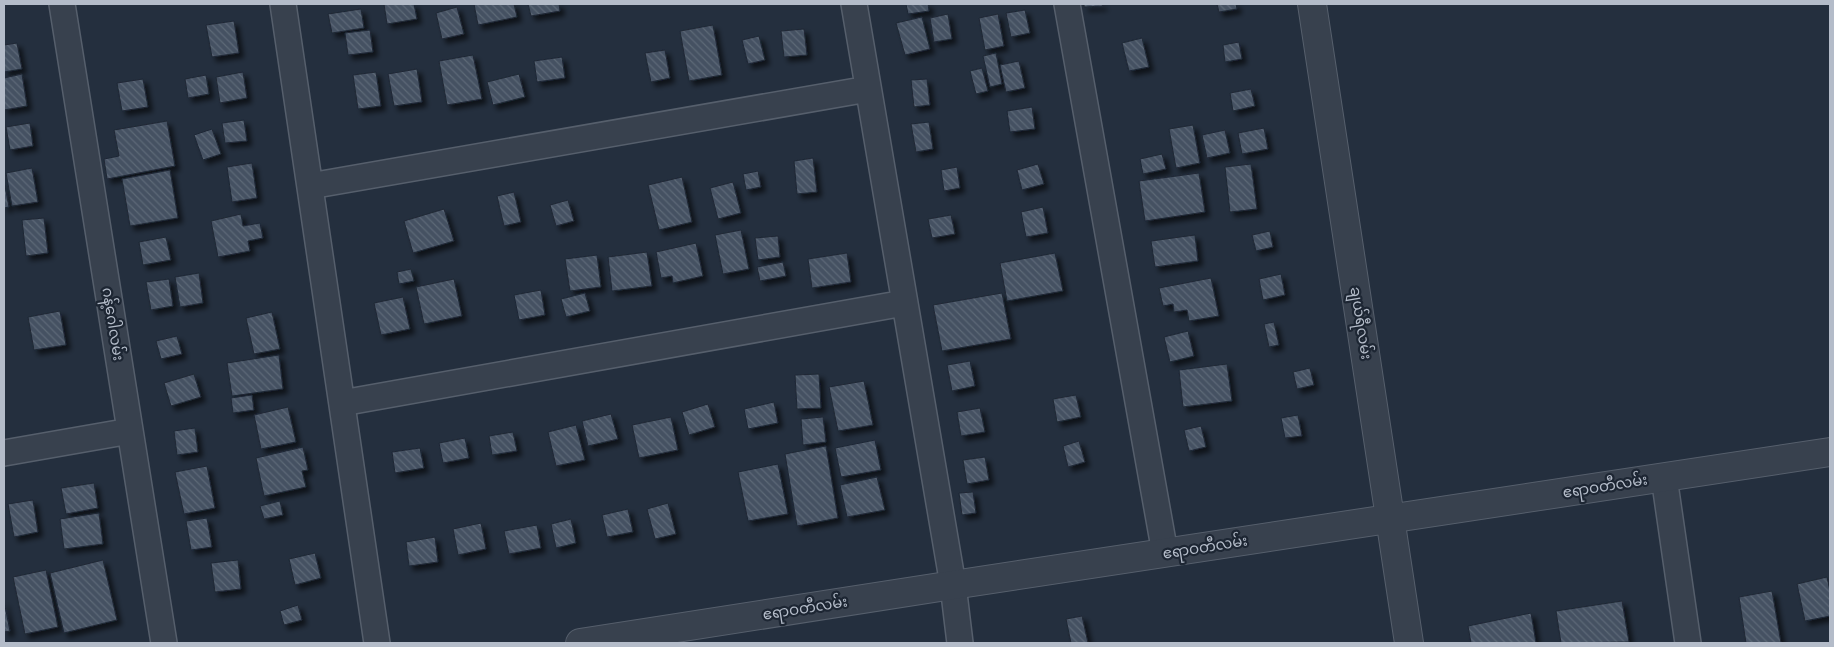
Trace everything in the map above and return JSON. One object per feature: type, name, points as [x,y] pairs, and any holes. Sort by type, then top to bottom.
[{"type":"street","name":"ဂန့်ဂေါလမ်း","points":[[62,4],[164,643]]},
{"type":"street","points":[[283,4],[377,643]]},
{"type":"street","points":[[854,4],[953,585],[960,643]]},
{"type":"street","points":[[1067,4],[1165,552]]},
{"type":"street","name":"ချယ်ရီလမ်း","points":[[1312,4],[1410,643]]},
{"type":"street","points":[[310,186],[868,89]]},
{"type":"street","points":[[342,403],[904,302]]},
{"type":"street","points":[[4,453],[130,431]]},
{"type":"street","name":"ဧရာဝတီလမ်း","points":[[580,643],[1165,552],[1830,452]]},
{"type":"street","points":[[1664,477],[1688,643]]},
{"type":"building","points":[[384,4],[414,4],[417,19],[387,24]]},
{"type":"building","points":[[474,4],[514,4],[517,17],[478,25]]},
{"type":"building","points":[[528,4],[559,4],[560,11],[531,16]]},
{"type":"building","points":[[906,4],[928,4],[929,11],[908,14]]},
{"type":"building","points":[[1084,4],[1102,4],[1103,6],[1084,7]]},
{"type":"building","points":[[1217,4],[1236,4],[1237,9],[1219,12]]},
{"type":"building","points":[[457,7],[464,34],[442,39],[436,13]]},
{"type":"building","points":[[361,9],[364,28],[332,33],[328,14]]},
{"type":"building","points":[[1025,10],[1030,33],[1011,37],[1006,13]]},
{"type":"building","points":[[948,14],[952,39],[934,42],[930,18]]},
{"type":"building","points":[[998,14],[1004,46],[985,50],[979,18]]},
{"type":"building","points":[[922,17],[930,49],[905,55],[896,23]]},
{"type":"building","points":[[234,21],[239,53],[212,57],[206,25]]},
{"type":"building","points":[[713,25],[722,75],[689,81],[680,31]]},
{"type":"building","points":[[804,29],[807,55],[784,57],[781,31]]},
{"type":"building","points":[[370,30],[373,52],[348,55],[345,33]]},
{"type":"building","points":[[759,36],[765,60],[748,64],[742,40]]},
{"type":"building","points":[[1142,38],[1149,67],[1129,71],[1122,43]]},
{"type":"building","points":[[1239,42],[1242,59],[1225,62],[1223,45]]},
{"type":"building","points":[[17,43],[22,69],[4,72],[4,45]]},
{"type":"building","points":[[665,50],[670,78],[651,82],[645,53]]},
{"type":"building","points":[[996,53],[1002,84],[990,87],[983,56]]},
{"type":"building","points":[[473,55],[482,99],[447,105],[439,61]]},
{"type":"building","points":[[562,57],[565,78],[537,82],[534,61]]},
{"type":"building","points":[[1019,61],[1025,88],[1006,92],[1000,65]]},
{"type":"building","points":[[982,68],[988,91],[976,94],[970,71]]},
{"type":"building","points":[[417,69],[422,102],[394,106],[388,74]]},
{"type":"building","points":[[243,72],[247,98],[220,103],[216,77]]},
{"type":"building","points":[[376,72],[381,106],[358,109],[353,75]]},
{"type":"building","points":[[22,74],[27,106],[4,110],[4,78]]},
{"type":"building","points":[[519,74],[525,97],[493,105],[487,82]]},
{"type":"building","points":[[206,75],[209,94],[188,98],[185,79]]},
{"type":"building","points":[[143,79],[148,107],[122,111],[117,83]]},
{"type":"building","points":[[927,79],[930,105],[914,107],[911,80]]},
{"type":"building","points":[[1251,89],[1255,106],[1233,111],[1230,93]]},
{"type":"building","points":[[1032,107],[1035,129],[1010,132],[1007,111]]},
{"type":"building","points":[[244,120],[247,141],[225,143],[222,123]]},
{"type":"building","points":[[167,121],[175,166],[107,179],[104,159],[119,156],[114,130]]},
{"type":"building","points":[[929,122],[933,149],[916,152],[911,124]]},
{"type":"building","points":[[30,123],[33,146],[10,150],[6,127]]},
{"type":"building","points":[[1193,125],[1200,163],[1176,168],[1169,129]]},
{"type":"building","points":[[1264,128],[1268,149],[1242,154],[1238,133]]},
{"type":"building","points":[[212,129],[221,154],[203,160],[194,135]]},
{"type":"building","points":[[1225,130],[1230,153],[1207,158],[1202,135]]},
{"type":"building","points":[[1162,154],[1166,169],[1143,174],[1140,159]]},
{"type":"building","points":[[813,158],[817,192],[797,194],[794,161]]},
{"type":"building","points":[[252,163],[257,198],[232,202],[227,167]]},
{"type":"building","points":[[1038,164],[1044,184],[1022,190],[1017,170]]},
{"type":"building","points":[[1251,164],[1257,209],[1230,212],[1225,167]]},
{"type":"building","points":[[957,167],[960,188],[944,191],[941,170]]},
{"type":"building","points":[[32,168],[38,202],[12,206],[6,173]]},
{"type":"building","points":[[170,170],[178,218],[130,226],[122,179]]},
{"type":"building","points":[[758,171],[761,187],[746,190],[743,174]]},
{"type":"building","points":[[1199,173],[1205,212],[1145,221],[1139,181]]},
{"type":"building","points":[[682,177],[692,222],[659,230],[648,185]]},
{"type":"building","points":[[4,181],[9,207],[4,208]]},
{"type":"building","points":[[733,182],[741,213],[718,219],[710,188]]},
{"type":"building","points":[[514,192],[521,222],[504,226],[497,196]]},
{"type":"building","points":[[568,200],[574,221],[556,226],[550,205]]},
{"type":"building","points":[[1043,207],[1048,233],[1026,237],[1021,212]]},
{"type":"building","points":[[444,209],[454,241],[413,253],[404,221]]},
{"type":"building","points":[[241,214],[243,226],[260,223],[263,238],[248,241],[250,251],[218,257],[211,221]]},
{"type":"building","points":[[951,215],[955,234],[932,238],[928,219]]},
{"type":"building","points":[[44,218],[48,253],[26,256],[22,220]]},
{"type":"building","points":[[741,230],[749,269],[723,274],[715,235]]},
{"type":"building","points":[[1270,231],[1273,247],[1256,251],[1252,235]]},
{"type":"building","points":[[1195,235],[1198,261],[1155,267],[1151,241]]},
{"type":"building","points":[[778,236],[780,257],[758,260],[755,238]]},
{"type":"building","points":[[166,237],[171,260],[143,265],[139,242]]},
{"type":"building","points":[[696,243],[703,276],[673,283],[672,276],[661,278],[656,252]]},
{"type":"building","points":[[647,252],[652,286],[612,291],[608,257]]},
{"type":"building","points":[[847,253],[851,282],[812,288],[808,259]]},
{"type":"building","points":[[1055,253],[1063,291],[1007,301],[1000,263]]},
{"type":"building","points":[[597,255],[601,287],[570,291],[565,259]]},
{"type":"building","points":[[783,262],[786,276],[760,281],[757,267]]},
{"type":"building","points":[[411,269],[414,281],[399,284],[397,272]]},
{"type":"building","points":[[199,273],[203,303],[180,307],[175,277]]},
{"type":"building","points":[[1281,274],[1285,295],[1263,300],[1259,279]]},
{"type":"building","points":[[1211,278],[1219,316],[1189,321],[1187,310],[1174,312],[1173,304],[1163,306],[1159,288]]},
{"type":"building","points":[[169,279],[173,306],[151,310],[146,282]]},
{"type":"building","points":[[454,279],[462,316],[424,324],[416,287]]},
{"type":"building","points":[[541,290],[545,315],[519,320],[514,295]]},
{"type":"building","points":[[585,293],[590,311],[566,317],[561,299]]},
{"type":"building","points":[[1002,293],[1011,339],[942,351],[933,305]]},
{"type":"building","points":[[403,297],[410,329],[381,335],[374,303]]},
{"type":"building","points":[[60,311],[66,345],[34,350],[28,317]]},
{"type":"building","points":[[272,312],[280,349],[254,354],[246,318]]},
{"type":"building","points":[[1274,322],[1279,345],[1269,347],[1264,324]]},
{"type":"building","points":[[1188,331],[1194,356],[1170,362],[1164,337]]},
{"type":"building","points":[[177,336],[182,354],[161,359],[156,341]]},
{"type":"building","points":[[279,355],[283,389],[232,396],[227,363]]},
{"type":"building","points":[[970,361],[975,386],[952,391],[947,365]]},
{"type":"building","points":[[1227,364],[1232,401],[1183,407],[1179,370]]},
{"type":"building","points":[[1310,368],[1314,385],[1297,389],[1293,372]]},
{"type":"building","points":[[194,374],[201,397],[171,406],[164,383]]},
{"type":"building","points":[[819,374],[821,408],[797,409],[795,375]]},
{"type":"building","points":[[864,381],[873,425],[838,431],[829,387]]},
{"type":"building","points":[[252,395],[254,410],[233,413],[231,398]]},
{"type":"building","points":[[1076,395],[1081,417],[1057,422],[1053,399]]},
{"type":"building","points":[[774,402],[778,423],[748,429],[744,409]]},
{"type":"building","points":[[708,404],[715,427],[689,435],[682,412]]},
{"type":"building","points":[[288,407],[296,442],[261,449],[254,415]]},
{"type":"building","points":[[980,408],[985,432],[961,436],[957,412]]},
{"type":"building","points":[[611,414],[618,439],[588,446],[582,421]]},
{"type":"building","points":[[1298,415],[1302,436],[1285,438],[1281,418]]},
{"type":"building","points":[[671,417],[678,450],[639,458],[632,425]]},
{"type":"building","points":[[823,417],[826,442],[803,445],[801,419]]},
{"type":"building","points":[[576,425],[585,460],[556,466],[548,432]]},
{"type":"building","points":[[1201,426],[1206,447],[1189,451],[1184,430]]},
{"type":"building","points":[[195,428],[198,452],[177,455],[174,431]]},
{"type":"building","points":[[513,432],[517,451],[492,455],[489,436]]},
{"type":"building","points":[[465,438],[469,458],[443,463],[439,443]]},
{"type":"building","points":[[875,440],[881,470],[841,477],[835,448]]},
{"type":"building","points":[[1079,441],[1085,462],[1068,467],[1063,446]]},
{"type":"building","points":[[826,446],[838,518],[797,526],[785,454]]},
{"type":"building","points":[[303,447],[308,470],[302,471],[306,487],[264,496],[256,458]]},
{"type":"building","points":[[420,448],[424,468],[395,473],[392,452]]},
{"type":"building","points":[[985,457],[989,480],[967,484],[963,460]]},
{"type":"building","points":[[778,464],[788,514],[748,521],[738,472]]},
{"type":"building","points":[[207,466],[215,508],[184,514],[175,472]]},
{"type":"building","points":[[877,477],[885,510],[847,517],[840,485]]},
{"type":"building","points":[[94,483],[98,508],[66,514],[61,488]]},
{"type":"building","points":[[973,492],[976,513],[962,515],[959,493]]},
{"type":"building","points":[[33,500],[38,532],[14,537],[8,504]]},
{"type":"building","points":[[280,501],[283,515],[264,519],[260,506]]},
{"type":"building","points":[[668,503],[676,534],[655,539],[647,509]]},
{"type":"building","points":[[628,509],[633,532],[607,537],[602,515]]},
{"type":"building","points":[[99,513],[103,544],[64,549],[60,519]]},
{"type":"building","points":[[207,518],[212,547],[191,550],[186,521]]},
{"type":"building","points":[[571,519],[576,543],[556,548],[551,524]]},
{"type":"building","points":[[481,523],[486,549],[458,555],[453,529]]},
{"type":"building","points":[[537,525],[541,548],[509,554],[504,531]]},
{"type":"building","points":[[435,537],[438,562],[409,566],[406,542]]},
{"type":"building","points":[[315,553],[321,578],[295,585],[289,559]]},
{"type":"building","points":[[103,560],[117,620],[64,633],[50,573]]},
{"type":"building","points":[[238,560],[241,589],[215,592],[211,563]]},
{"type":"building","points":[[46,570],[58,627],[25,634],[13,577]]},
{"type":"building","points":[[1827,577],[1830,591],[1830,616],[1805,621],[1797,584]]},
{"type":"building","points":[[1772,591],[1781,643],[1746,643],[1739,597]]},
{"type":"building","points":[[4,601],[10,631],[4,632]]},
{"type":"building","points":[[1622,601],[1629,642],[1561,643],[1556,611]]},
{"type":"building","points":[[298,605],[302,620],[284,625],[280,611]]},
{"type":"building","points":[[1531,613],[1536,643],[1471,643],[1468,626]]},
{"type":"building","points":[[1082,616],[1088,643],[1071,643],[1066,619]]}]
